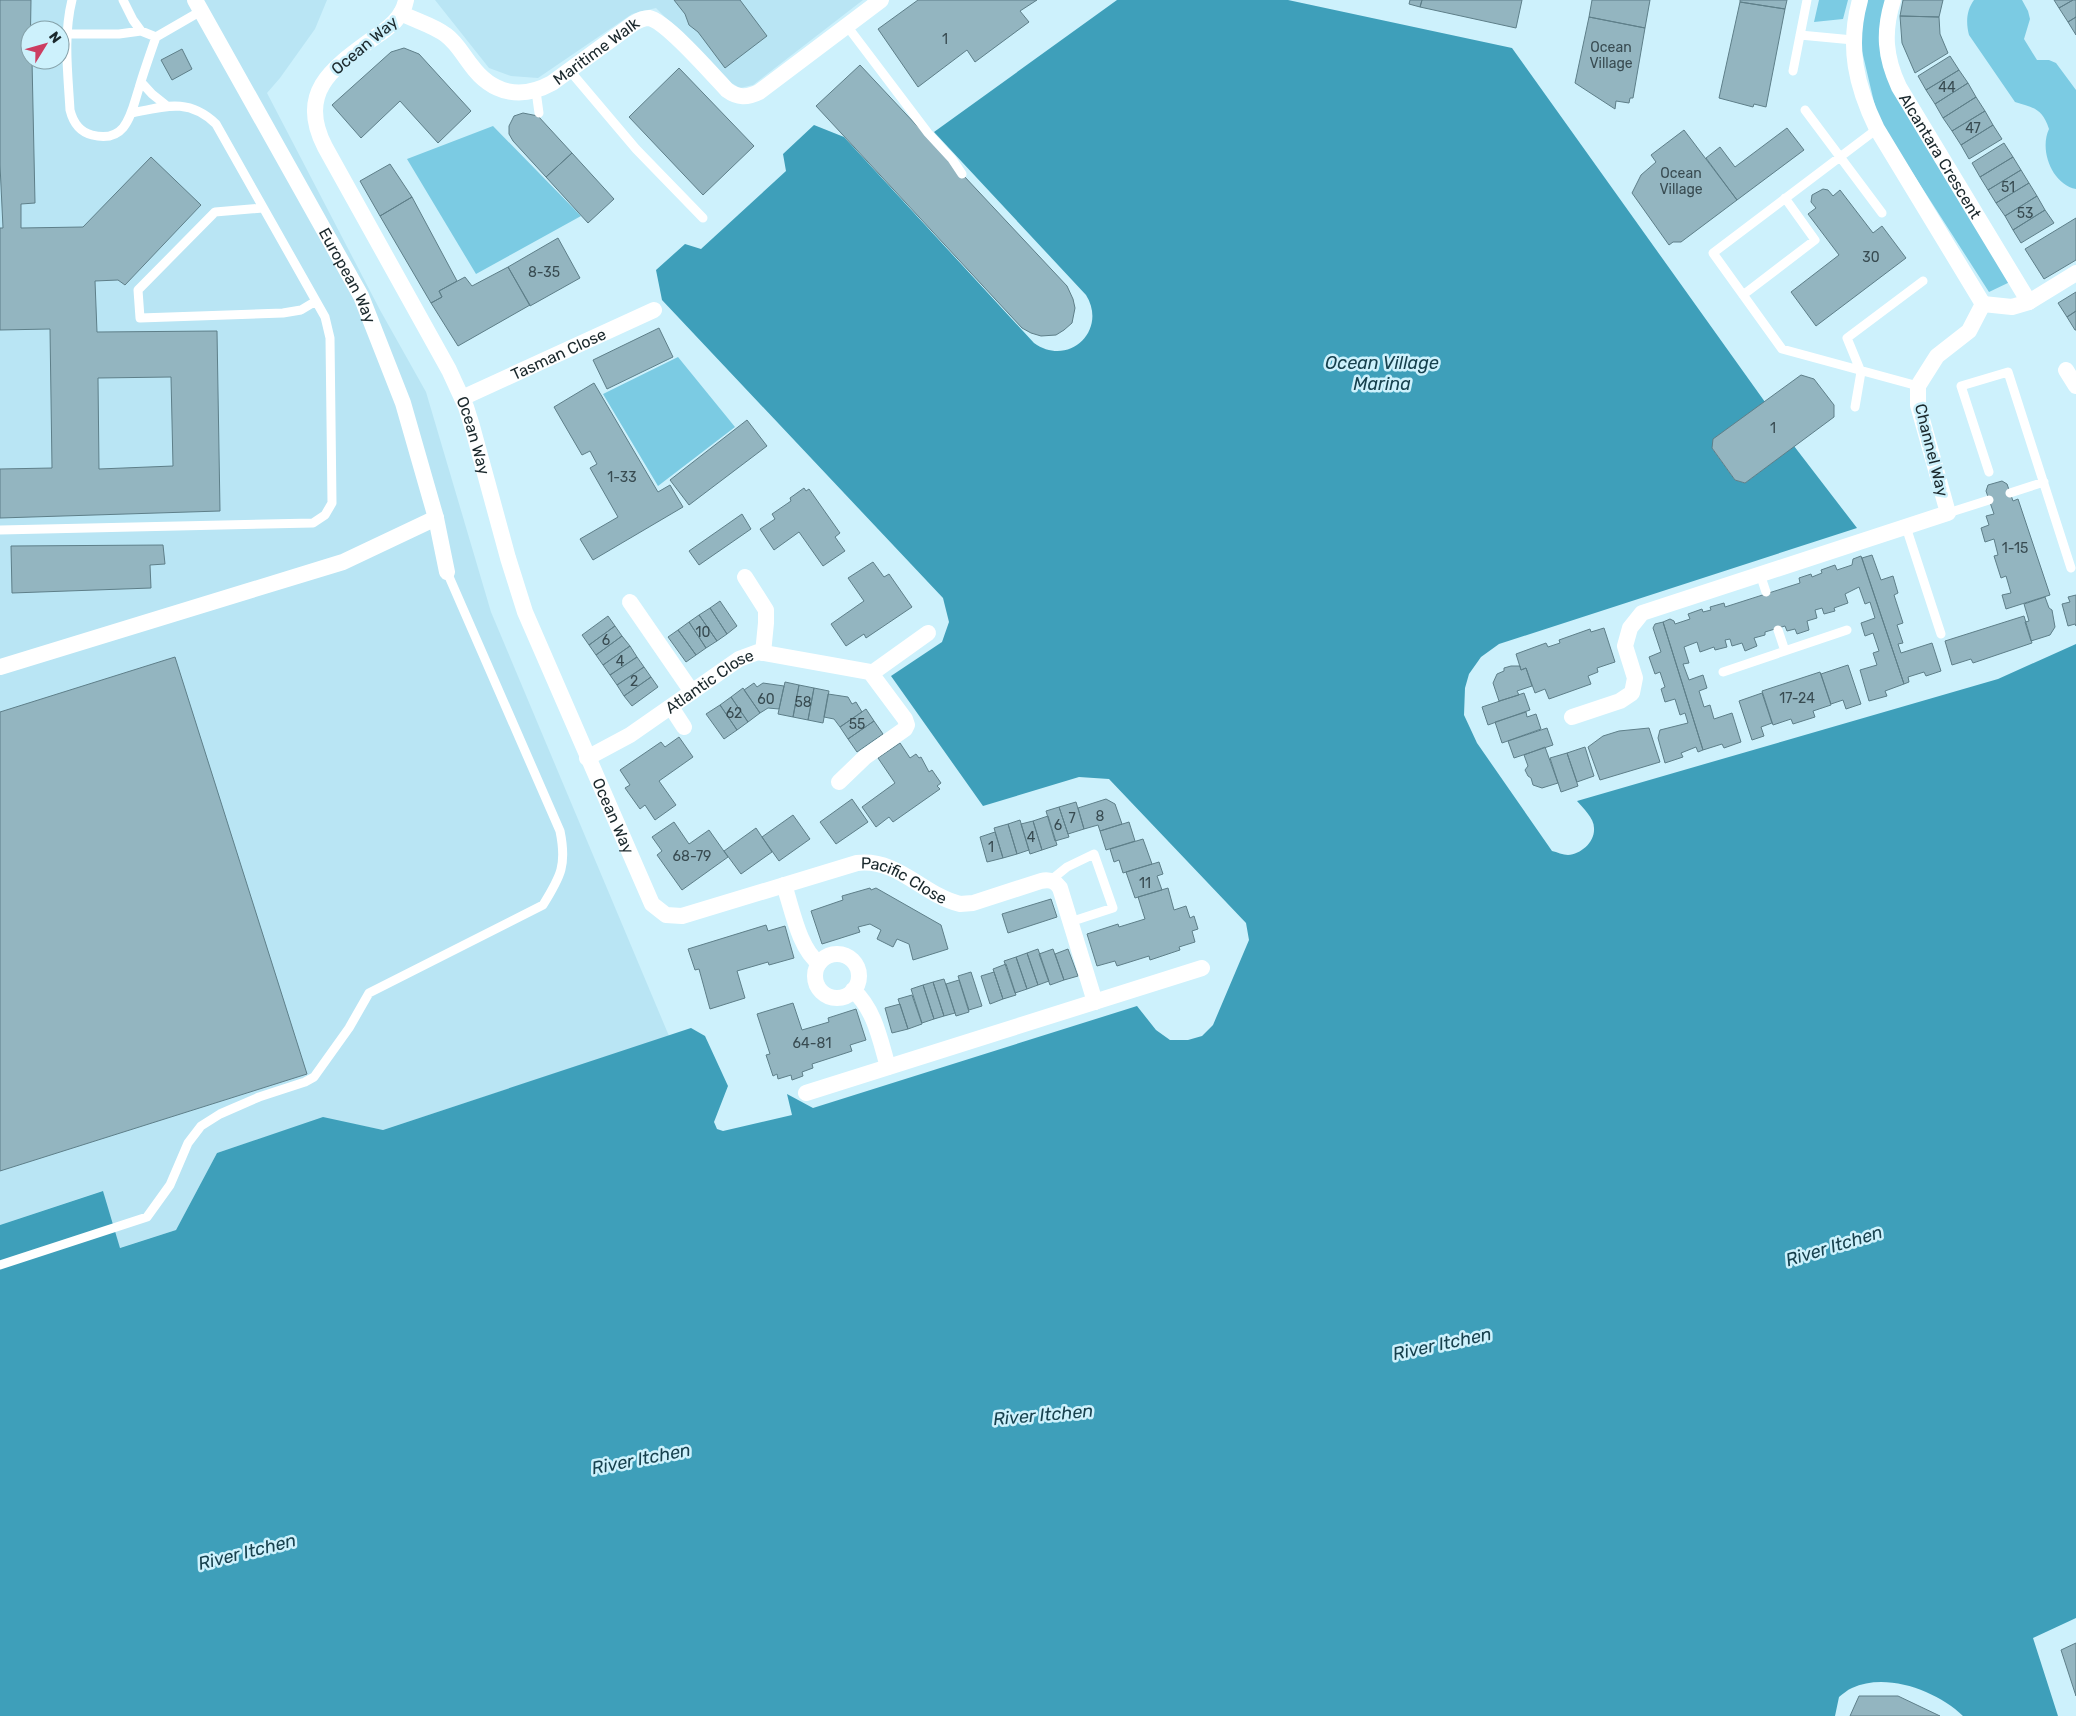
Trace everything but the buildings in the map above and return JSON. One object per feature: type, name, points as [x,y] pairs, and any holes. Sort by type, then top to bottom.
[{"type":"street","name":"Maritime Walk","points":[[404,6],[448,36],[486,81],[506,91],[523,93],[536,91],[552,84],[639,20],[649,18],[667,28],[727,90],[732,94],[745,97],[759,92],[881,0]]},
{"type":"street","points":[[1860,0],[1855,16],[1852,47],[1858,83],[1877,129],[1983,304],[2012,307],[2029,302],[2076,273]]},
{"type":"street","name":"Alcantara Crescent","points":[[1893,0],[1889,14],[1886,44],[1892,70],[1899,87],[2029,302]]},
{"type":"street","name":"European Way","points":[[198,6],[361,296],[403,403],[436,518],[447,572]]},
{"type":"street","name":"Ocean Way","points":[[404,6],[392,24],[345,59],[327,76],[318,93],[314,114],[316,125],[325,147],[437,348],[462,398],[478,444],[508,558],[525,612],[649,899],[660,912]]},
{"type":"street","name":"Channel Way","points":[[1572,717],[1620,701],[1632,693],[1635,678],[1625,646],[1630,628],[1642,613],[1948,513],[1918,405],[1918,386],[1937,356],[1969,331],[1983,304]]},
{"type":"street","name":"Tasman Close","points":[[462,398],[654,310]]},
{"type":"street","points":[[2066,370],[2076,386]]},
{"type":"street","points":[[0,667],[343,562],[436,518]]},
{"type":"street","points":[[745,576],[766,610],[763,653]]},
{"type":"street","points":[[630,602],[692,692]]},
{"type":"street","points":[[839,782],[865,757],[907,726],[905,719],[872,673],[928,633]]},
{"type":"street","name":"Atlantic Close","points":[[587,758],[630,735],[745,656],[758,652],[872,673]]},
{"type":"street","points":[[670,707],[684,727]]},
{"type":"street","name":"Pacific Close","points":[[660,912],[671,917],[682,916],[857,863],[874,862],[886,866],[952,901],[964,904],[1041,881],[1051,880]]},
{"type":"street","points":[[1051,880],[1060,888],[1095,1002]]},
{"type":"street","points":[[784,885],[804,943],[810,955],[819,963]]},
{"type":"street","points":[[836,954],[850,959],[858,970],[859,977],[858,985],[853,990],[844,998],[836,999],[822,993],[814,975],[819,963],[828,955],[836,954]]},
{"type":"street","points":[[806,1093],[1202,968]]},
{"type":"street","points":[[853,990],[863,999],[871,1012],[888,1067]]},
{"type":"lane","points":[[67,20],[72,0]]},
{"type":"lane","points":[[123,0],[132,20],[142,31],[156,37]]},
{"type":"lane","points":[[1793,71],[1807,0]]},
{"type":"lane","points":[[68,70],[72,119],[89,134],[102,137],[112,135],[128,122],[156,37],[198,6]]},
{"type":"lane","points":[[847,26],[928,133],[962,174]]},
{"type":"lane","points":[[70,34],[119,34],[142,31]]},
{"type":"lane","points":[[1800,35],[1853,40]]},
{"type":"lane","points":[[570,71],[636,149],[703,218]]},
{"type":"lane","points":[[141,82],[167,106]]},
{"type":"lane","points":[[536,91],[539,113]]},
{"type":"lane","points":[[0,530],[313,523],[325,515],[332,502],[330,338],[325,317],[216,124],[204,112],[185,106],[167,106],[132,113]]},
{"type":"lane","points":[[1804,110],[1882,213]]},
{"type":"lane","points":[[1877,129],[1713,253],[1782,349],[1918,386]]},
{"type":"lane","points":[[1743,294],[1815,240],[1785,198]]},
{"type":"lane","points":[[264,208],[215,212],[138,290],[140,318],[283,313],[301,310],[316,301]]},
{"type":"lane","points":[[1855,406],[1861,372],[1847,338],[1923,281]]},
{"type":"lane","points":[[1989,472],[1961,386],[2008,372],[2071,568]]},
{"type":"lane","points":[[2010,493],[2044,482]]},
{"type":"lane","points":[[1948,513],[1989,500]]},
{"type":"lane","points":[[1906,527],[1941,634]]},
{"type":"lane","points":[[0,1265],[119,1227],[147,1216],[170,1185],[188,1143],[201,1126],[220,1114],[259,1097],[305,1082],[314,1077],[349,1028],[368,993],[543,905],[562,870],[564,852],[560,831],[447,572]]},
{"type":"lane","points":[[1760,574],[1766,592]]},
{"type":"lane","points":[[1778,630],[1785,651]]},
{"type":"lane","points":[[1723,672],[1847,630]]},
{"type":"lane","points":[[1051,880],[1067,867],[1094,854],[1113,908],[1070,922]]},
{"type":"shaded area","points":[[0,0],[327,0],[315,29],[267,93],[380,310],[426,392],[491,612],[669,1036],[383,1130],[323,1118],[217,1153],[176,1230],[119,1248],[102,1191],[0,1225]]},
{"type":"shaded area","points":[[435,0],[863,0],[753,85],[740,88],[728,81],[656,8],[632,14],[538,78],[511,76],[489,68]]},
{"type":"shaded area","points":[[1819,0],[1848,0],[1843,19],[1814,22]]},
{"type":"shaded area","points":[[1867,0],[1887,0],[1883,55],[2012,281],[1989,292],[1878,119],[1858,34]]},
{"type":"shaded area","points":[[1974,0],[2022,0],[2030,19],[2024,39],[2037,60],[2049,60],[2056,63],[2076,90],[2076,189],[2060,180],[2050,165],[2046,147],[2046,137],[2049,129],[2043,117],[2036,110],[2015,102],[1969,35],[1967,17],[1969,8]]},
{"type":"shaded area","points":[[493,126],[581,216],[476,274],[407,159]]},
{"type":"shaded area","points":[[678,357],[735,427],[658,486],[603,394]]},
{"type":"water","points":[[1117,0],[1288,0],[1512,48],[1765,402],[1712,448],[1735,480],[1745,483],[1794,446],[1857,528],[1499,644],[1481,657],[1469,674],[1465,688],[1464,715],[1477,743],[1552,851],[1566,855],[1573,854],[1582,850],[1592,838],[1594,824],[1588,813],[1577,801],[1998,679],[2076,644],[2076,1618],[2033,1638],[2058,1716],[1963,1716],[1940,1699],[1926,1692],[1896,1683],[1880,1682],[1852,1688],[1845,1692],[1839,1697],[1835,1716],[0,1716],[0,1225],[103,1191],[120,1248],[176,1230],[217,1153],[323,1117],[383,1130],[691,1028],[705,1036],[728,1086],[714,1122],[717,1129],[723,1131],[792,1115],[787,1094],[813,1108],[1137,1006],[1156,1030],[1170,1040],[1188,1040],[1202,1036],[1213,1025],[1249,940],[1246,923],[1109,779],[1079,777],[983,806],[891,676],[942,642],[949,622],[943,598],[662,300],[656,270],[685,244],[701,249],[786,171],[783,154],[814,125],[844,137],[1034,343],[1047,350],[1060,351],[1072,348],[1081,342],[1088,332],[1092,321],[1092,308],[1086,295],[934,132]]},
{"type":"water label","name":"Ocean Village Marina","points":[[1382,373]]},
{"type":"water label","name":"River Itchen","points":[[1834,1246]]},
{"type":"water label","name":"River Itchen","points":[[1442,1344]]},
{"type":"water label","name":"River Itchen","points":[[1043,1415]]},
{"type":"water label","name":"River Itchen","points":[[641,1459]]},
{"type":"water label","name":"River Itchen","points":[[247,1552]]}]
